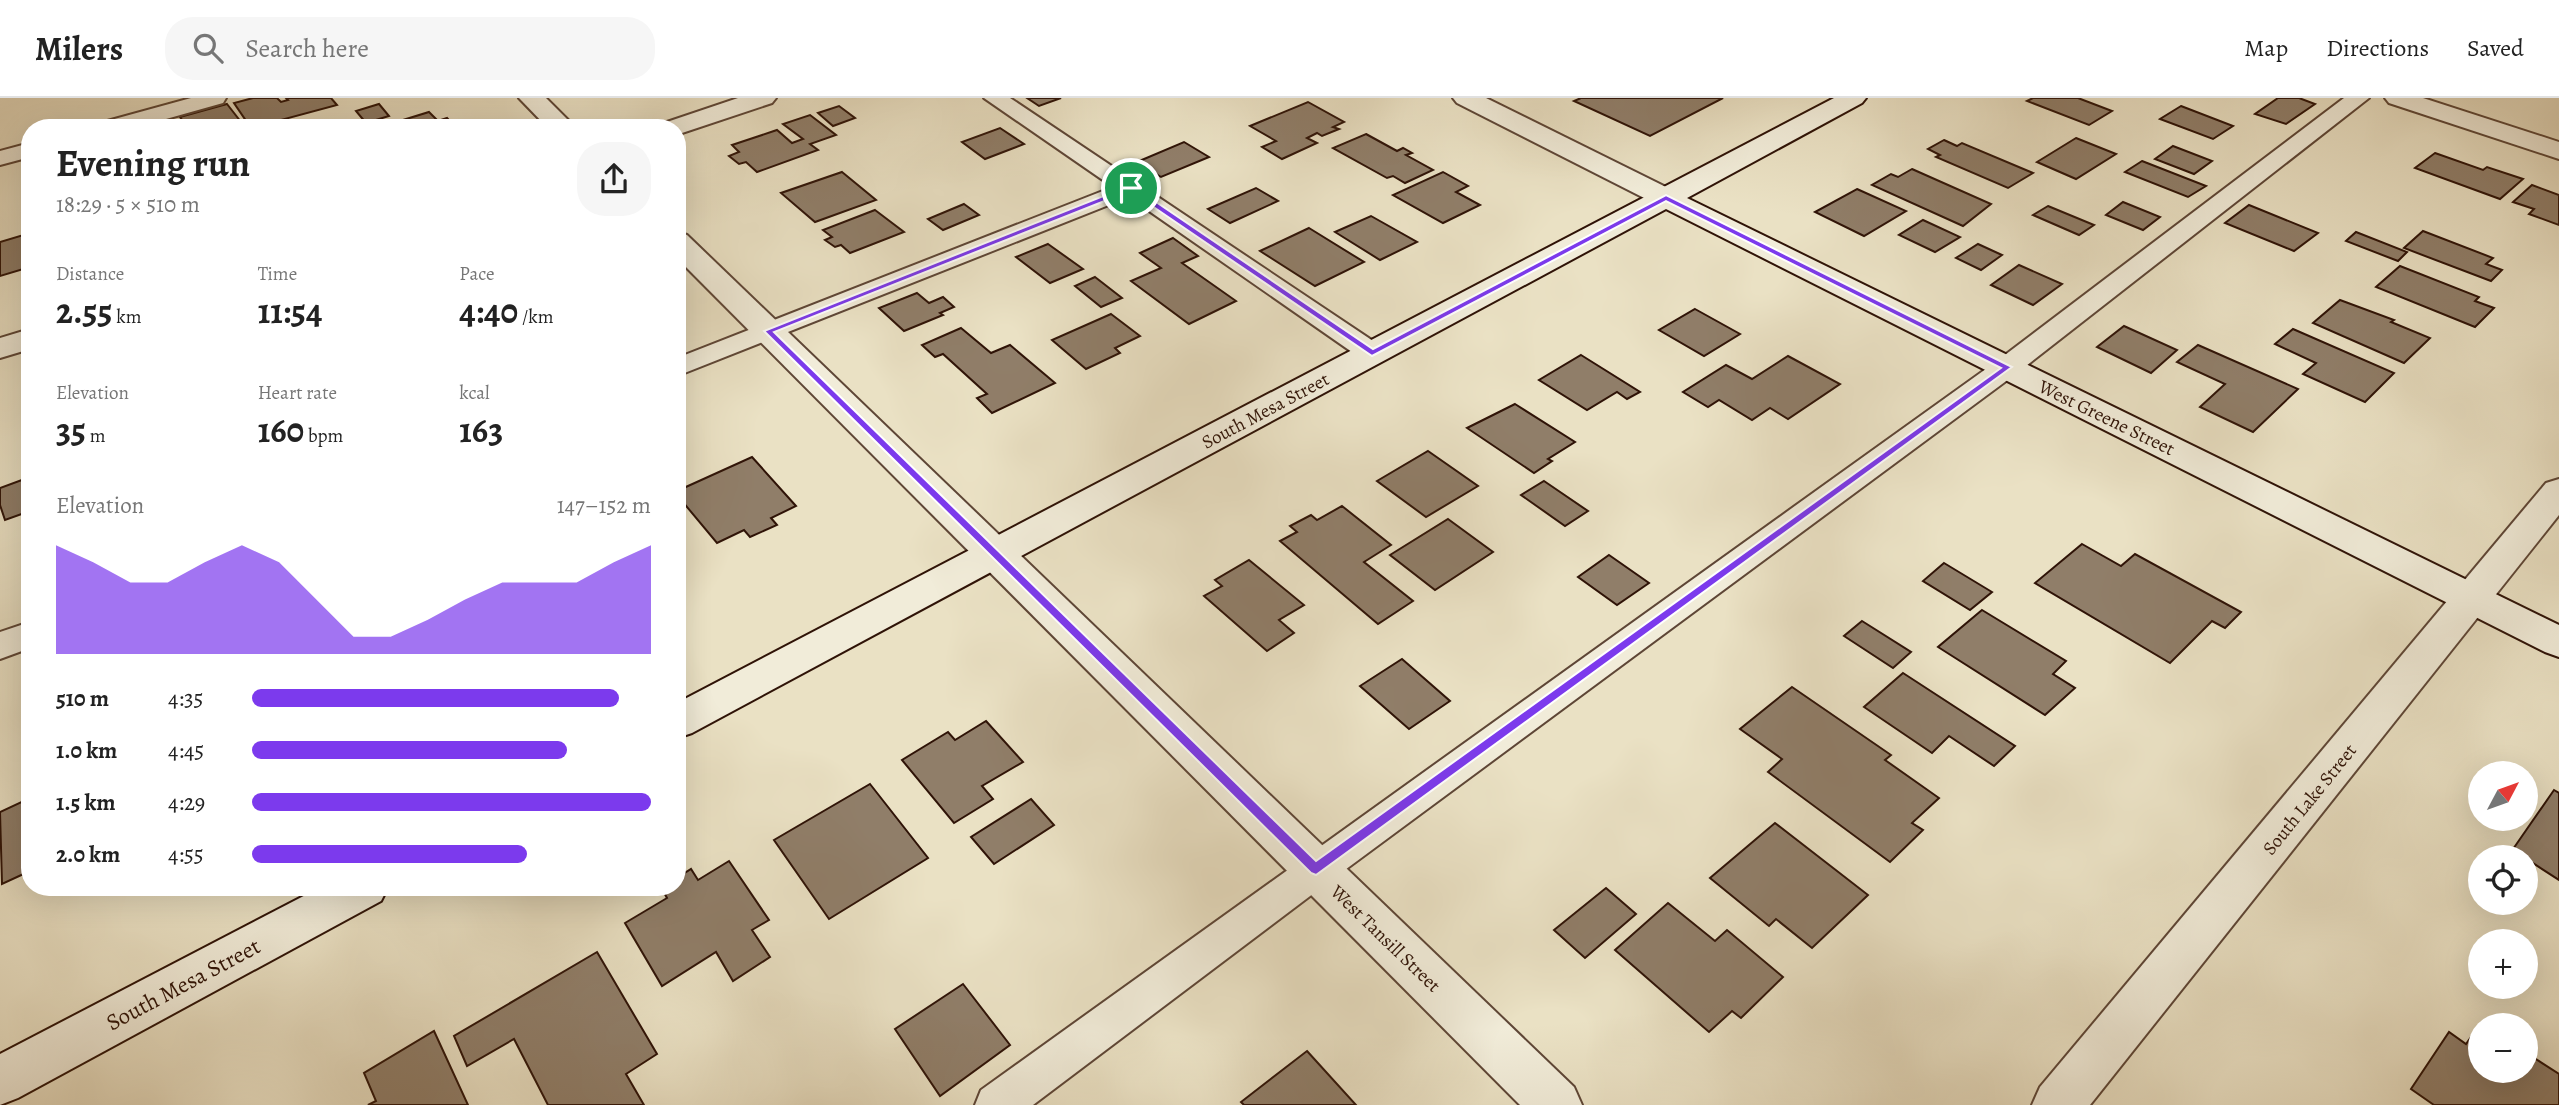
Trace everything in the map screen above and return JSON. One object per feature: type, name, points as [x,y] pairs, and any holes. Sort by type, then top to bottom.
[{"type":"street","points":[[532,98],[554,119]]},
{"type":"street","points":[[686,124],[763,98]]},
{"type":"street","name":"West Greene Street","points":[[1466,98],[2559,642]]},
{"type":"street","name":"South Mesa Street","points":[[686,717],[1853,98]]},
{"type":"street","points":[[2398,98],[2559,151]]},
{"type":"street","name":"West Tansill Street","points":[[686,250],[1556,1105]]},
{"type":"street","points":[[0,348],[21,341]]},
{"type":"street","name":"South Lake Street","points":[[2058,1105],[2559,491]]},
{"type":"street","name":"South Mesa Street","points":[[0,1081],[348,896]]},
{"type":"lane","points":[[140,119],[215,98]]},
{"type":"lane","points":[[995,98],[1372,353]]},
{"type":"lane","points":[[997,1105],[1316,869],[2007,367],[2358,98]]},
{"type":"lane","points":[[0,158],[21,152]]},
{"type":"lane","points":[[686,364],[1131,188]]},
{"type":"lane","points":[[0,646],[21,638]]},
{"type":"building","points":[[253,98],[277,98],[281,102],[288,100],[286,98],[331,98],[337,105],[285,119],[245,119],[234,103]]},
{"type":"building","points":[[1027,98],[1061,98],[1039,106]]},
{"type":"building","points":[[1581,98],[1723,98],[1650,136],[1574,101]]},
{"type":"building","points":[[2033,98],[2078,98],[2112,111],[2089,125],[2027,101]]},
{"type":"building","points":[[2278,98],[2299,98],[2315,104],[2286,124],[2255,114]]},
{"type":"building","points":[[1308,102],[1344,122],[1333,127],[1339,129],[1322,136],[1317,133],[1307,138],[1317,143],[1282,159],[1262,147],[1276,141],[1250,126]]},
{"type":"building","points":[[227,104],[239,119],[181,119],[180,117]]},
{"type":"building","points":[[379,104],[389,116],[363,119],[356,111]]},
{"type":"building","points":[[839,106],[855,118],[833,126],[818,113]]},
{"type":"building","points":[[2181,106],[2233,126],[2213,139],[2160,119]]},
{"type":"building","points":[[429,112],[436,119],[406,119]]},
{"type":"building","points":[[810,115],[836,135],[810,144],[818,150],[757,172],[746,162],[739,164],[729,156],[739,152],[732,145],[777,130],[792,143],[803,139],[783,124]]},
{"type":"building","points":[[1000,128],[1024,144],[985,159],[962,142]]},
{"type":"building","points":[[1366,134],[1397,151],[1403,148],[1412,153],[1406,155],[1433,170],[1405,183],[1393,176],[1387,178],[1333,148]]},
{"type":"building","points":[[2076,138],[2116,154],[2076,179],[2037,162]]},
{"type":"building","points":[[1944,140],[1957,146],[1962,143],[2033,173],[2008,188],[1936,157],[1940,155],[1928,149]]},
{"type":"building","points":[[1184,142],[1209,157],[1161,177],[1137,162]]},
{"type":"building","points":[[2173,146],[2212,161],[2194,174],[2155,159]]},
{"type":"building","points":[[2435,153],[2483,170],[2487,167],[2523,179],[2500,199],[2415,168]]},
{"type":"building","points":[[2142,161],[2206,186],[2188,197],[2125,172]]},
{"type":"building","points":[[1912,169],[1991,204],[1963,226],[1872,185],[1891,174],[1898,177]]},
{"type":"building","points":[[842,172],[876,200],[815,222],[781,193]]},
{"type":"building","points":[[1443,172],[1468,186],[1456,192],[1480,205],[1443,223],[1393,195]]},
{"type":"building","points":[[2532,185],[2559,195],[2559,225],[2529,214],[2534,209],[2513,202]]},
{"type":"building","points":[[1256,188],[1278,201],[1230,223],[1208,209]]},
{"type":"building","points":[[1857,189],[1906,211],[1864,236],[1815,212]]},
{"type":"building","points":[[2123,202],[2160,217],[2143,230],[2106,215]]},
{"type":"building","points":[[964,204],[979,215],[943,230],[928,219]]},
{"type":"building","points":[[2249,205],[2318,233],[2294,251],[2225,223]]},
{"type":"building","points":[[2048,206],[2094,225],[2079,235],[2033,215]]},
{"type":"building","points":[[875,210],[904,232],[850,253],[841,245],[835,247],[825,240],[832,237],[823,230]]},
{"type":"building","points":[[1371,216],[1417,242],[1380,260],[1335,232]]},
{"type":"building","points":[[1923,220],[1960,237],[1935,252],[1899,235]]},
{"type":"building","points":[[1309,228],[1364,262],[1315,286],[1260,251]]},
{"type":"building","points":[[2423,231],[2493,258],[2486,264],[2502,270],[2491,281],[2404,248]]},
{"type":"building","points":[[2356,232],[2407,252],[2398,261],[2346,241]]},
{"type":"building","points":[[21,236],[21,270],[0,276],[0,242]]},
{"type":"building","points":[[1173,238],[1198,256],[1182,263],[1236,301],[1189,324],[1131,281],[1161,268],[1140,253]]},
{"type":"building","points":[[1048,244],[1083,269],[1050,283],[1016,257]]},
{"type":"building","points":[[1978,244],[2002,255],[1981,270],[1956,258]]},
{"type":"building","points":[[2019,265],[2062,284],[2033,305],[1991,285]]},
{"type":"building","points":[[2400,266],[2479,297],[2475,301],[2494,308],[2475,327],[2376,287]]},
{"type":"building","points":[[1095,277],[1122,298],[1101,307],[1075,286]]},
{"type":"building","points":[[917,293],[929,303],[943,297],[954,307],[940,313],[943,315],[904,331],[879,308]]},
{"type":"building","points":[[2340,300],[2394,320],[2391,322],[2430,338],[2404,363],[2313,323]]},
{"type":"building","points":[[1695,309],[1740,334],[1704,356],[1659,330]]},
{"type":"building","points":[[1111,314],[1140,336],[1115,348],[1120,353],[1086,369],[1052,340]]},
{"type":"building","points":[[2124,326],[2177,350],[2151,373],[2097,347]]},
{"type":"building","points":[[961,328],[991,353],[1010,345],[1055,383],[992,413],[977,398],[987,394],[943,354],[935,357],[922,345]]},
{"type":"building","points":[[2293,329],[2394,373],[2365,402],[2303,374],[2316,363],[2275,344]]},
{"type":"building","points":[[2198,345],[2298,389],[2253,432],[2200,407],[2225,384],[2177,362]]},
{"type":"building","points":[[1581,355],[1640,392],[1627,399],[1617,392],[1587,410],[1539,380]]},
{"type":"building","points":[[1788,356],[1840,384],[1788,419],[1770,408],[1752,420],[1719,400],[1708,407],[1683,392],[1726,365],[1752,379]]},
{"type":"building","points":[[1515,404],[1575,442],[1548,459],[1552,461],[1534,473],[1467,428]]},
{"type":"building","points":[[1428,451],[1478,486],[1426,517],[1377,481]]},
{"type":"building","points":[[752,457],[796,506],[771,518],[777,525],[750,537],[744,530],[717,543],[686,506],[686,487]]},
{"type":"building","points":[[21,480],[21,514],[5,520],[0,505],[0,488]]},
{"type":"building","points":[[1544,481],[1588,511],[1565,526],[1521,495]]},
{"type":"building","points":[[1342,506],[1391,545],[1364,562],[1413,601],[1378,624],[1280,541],[1297,532],[1290,526],[1311,515],[1317,520]]},
{"type":"building","points":[[1448,519],[1493,552],[1435,590],[1390,555]]},
{"type":"building","points":[[2082,544],[2121,566],[2135,554],[2241,612],[2225,628],[2212,621],[2170,663],[2035,583]]},
{"type":"building","points":[[1609,555],[1649,583],[1617,605],[1578,577]]},
{"type":"building","points":[[1249,560],[1304,605],[1279,620],[1294,633],[1267,651],[1204,596],[1222,586],[1215,580]]},
{"type":"building","points":[[1944,563],[1992,592],[1970,610],[1923,581]]},
{"type":"building","points":[[1982,610],[2066,661],[2053,674],[2075,688],[2045,715],[1938,647]]},
{"type":"building","points":[[1862,621],[1911,652],[1893,668],[1844,636]]},
{"type":"building","points":[[1402,659],[1450,701],[1409,729],[1360,686]]},
{"type":"building","points":[[1903,673],[2015,746],[1994,766],[1949,736],[1932,753],[1864,707]]},
{"type":"building","points":[[1792,687],[1891,755],[1885,760],[1939,798],[1912,823],[1923,830],[1890,862],[1768,772],[1782,759],[1740,729]]},
{"type":"building","points":[[986,721],[1023,762],[982,786],[993,799],[954,823],[902,760],[948,732],[955,740]]},
{"type":"building","points":[[870,784],[928,858],[829,919],[774,840]]},
{"type":"building","points":[[2554,790],[2559,793],[2559,880],[2538,866],[2538,845],[2516,845],[2526,831],[2538,831],[2538,813]]},
{"type":"building","points":[[1031,799],[1054,825],[994,864],[971,837]]},
{"type":"building","points":[[21,802],[21,875],[2,884],[0,812]]},
{"type":"building","points":[[1775,823],[1868,895],[1812,948],[1776,919],[1769,926],[1710,878]]},
{"type":"building","points":[[729,861],[769,920],[752,930],[770,957],[733,981],[716,952],[662,986],[625,923],[667,898],[666,896],[686,896],[686,872],[691,869],[698,880]]},
{"type":"building","points":[[1606,888],[1636,914],[1585,958],[1554,930]]},
{"type":"building","points":[[1668,903],[1715,941],[1727,930],[1783,977],[1741,1018],[1732,1011],[1709,1032],[1615,950]]},
{"type":"building","points":[[597,952],[657,1054],[626,1074],[644,1105],[548,1105],[514,1039],[467,1066],[454,1036]]},
{"type":"building","points":[[963,984],[1010,1045],[940,1096],[895,1029]]},
{"type":"building","points":[[434,1031],[468,1105],[368,1105],[376,1101],[364,1073]]},
{"type":"building","points":[[2449,1032],[2466,1044],[2468,1041],[2468,1083],[2538,1083],[2538,1060],[2559,1074],[2559,1105],[2434,1105],[2411,1089]]},
{"type":"building","points":[[1307,1051],[1356,1105],[1244,1105],[1241,1102]]},
{"type":"route","points":[[1131,188],[1372,353],[1666,198],[2007,367],[1316,869],[768,331],[1131,188]]}]
